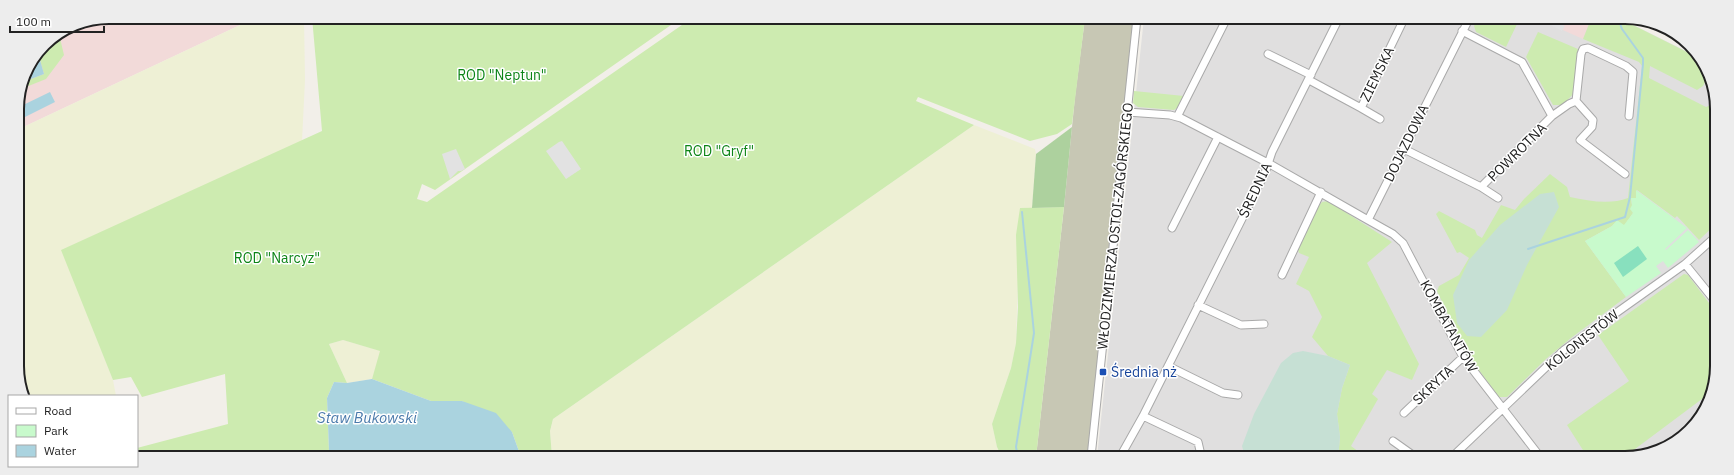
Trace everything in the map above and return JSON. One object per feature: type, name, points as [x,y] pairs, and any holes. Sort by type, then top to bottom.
[{"type":"street","name":"WŁODZIMIERZA OSTOI-ZAGÓRSKIEGO","points":[[1093,451],[1136,24]]},
{"type":"street","points":[[1177,117],[1224,24]]},
{"type":"street","name":"ŚREDNIA","points":[[1123,451],[1143,416],[1265,173],[1272,152],[1310,78],[1335,24]]},
{"type":"street","name":"ZIEMSKA","points":[[1361,108],[1401,24]]},
{"type":"street","name":"DOJAZDOWA","points":[[1368,220],[1466,24]]},
{"type":"street","name":"POWROTNA","points":[[1462,31],[1522,62],[1552,116]]},
{"type":"street","points":[[1624,174],[1580,140],[1592,127],[1593,120],[1576,101],[1581,54],[1583,49],[1588,48],[1626,66],[1633,72],[1629,116]]},
{"type":"street","points":[[1268,54],[1310,78]]},
{"type":"street","name":"ZIEMSKA","points":[[1310,78],[1380,119]]},
{"type":"street","name":"POWROTNA","points":[[1481,188],[1552,116],[1576,101]]},
{"type":"street","points":[[1127,112],[1177,117],[1268,163],[1368,220]]},
{"type":"street","points":[[1172,228],[1218,137]]},
{"type":"street","name":"POWROTNA","points":[[1404,149],[1498,198]]},
{"type":"street","points":[[1282,275],[1321,192]]},
{"type":"street","name":"KOMBATANTÓW","points":[[1368,220],[1394,234],[1403,243],[1462,358],[1535,451]]},
{"type":"street","name":"KOLONISTÓW","points":[[1458,451],[1564,350],[1685,264],[1710,242]]},
{"type":"street","points":[[1685,264],[1710,295]]},
{"type":"street","points":[[1198,305],[1241,326],[1264,324]]},
{"type":"street","name":"SKRYTA","points":[[1404,413],[1462,358]]},
{"type":"street","points":[[1168,366],[1223,393],[1238,395]]},
{"type":"street","points":[[1143,416],[1198,442],[1200,451]]},
{"type":"street","points":[[1393,441],[1407,451]]},
{"type":"shaded area","points":[[104,24],[242,24],[24,127],[24,104],[27,87],[35,67],[49,49],[67,35],[82,29]]},
{"type":"shaded area","points":[[242,24],[304,24],[305,80],[302,141],[62,250],[113,380],[116,395],[30,395],[27,388],[24,371],[24,127]]},
{"type":"shaded area","points":[[1084,24],[1133,24],[1089,451],[1037,451],[1064,207]]},
{"type":"shaded area","points":[[1143,24],[1625,24],[1633,25],[1687,52],[1696,62],[1705,82],[1710,104],[1710,371],[1707,388],[1699,408],[1685,426],[1672,437],[1652,446],[1630,451],[1098,451]]},
{"type":"shaded area","points":[[1549,24],[1589,24],[1583,39]]},
{"type":"shaded area","points":[[1549,24],[1560,24],[1565,26],[1562,31]]},
{"type":"shaded area","points":[[974,125],[1035,149],[1036,154],[1032,208],[1020,208],[1016,343],[1011,368],[992,424],[999,451],[552,451],[550,431],[553,419]]},
{"type":"shaded area","points":[[562,141],[581,169],[566,179],[546,151]]},
{"type":"shaded area","points":[[456,149],[465,169],[458,171],[450,179],[442,154]]},
{"type":"shaded area","points":[[1554,192],[1559,207],[1527,265],[1507,310],[1481,337],[1467,336],[1457,323],[1453,295],[1469,260],[1500,225],[1540,194]]},
{"type":"shaded area","points":[[343,340],[381,351],[372,379],[347,383],[329,344]]},
{"type":"shaded area","points":[[1303,351],[1328,356],[1350,365],[1342,388],[1337,414],[1340,437],[1339,451],[1243,451],[1242,446],[1254,414],[1281,363],[1293,353]]},
{"type":"green space","points":[[313,24],[672,24],[435,190],[422,184],[417,199],[427,202],[683,24],[1084,24],[1072,124],[1057,134],[1030,141],[918,97],[916,101],[974,125],[553,419],[550,431],[552,451],[519,451],[512,432],[462,401],[431,401],[372,379],[380,351],[343,340],[329,344],[347,383],[334,382],[327,398],[329,451],[138,451],[138,448],[228,424],[225,374],[142,397],[131,377],[113,380],[61,250],[322,131]]},
{"type":"green space","points":[[1475,24],[1517,24],[1506,47],[1476,32],[1474,26]]},
{"type":"green space","points":[[1589,24],[1632,25],[1688,53],[1696,62],[1705,82],[1703,86],[1697,90],[1650,66],[1649,78],[1706,107],[1710,105],[1710,230],[1699,240],[1677,216],[1675,218],[1637,190],[1636,198],[1631,198],[1633,213],[1624,226],[1617,221],[1612,226],[1585,241],[1626,297],[1571,338],[1546,359],[1507,397],[1499,397],[1466,353],[1437,291],[1439,286],[1459,275],[1469,258],[1460,252],[1457,253],[1436,214],[1439,211],[1475,230],[1477,235],[1482,238],[1501,205],[1515,210],[1524,199],[1550,174],[1567,187],[1570,197],[1607,202],[1628,198],[1642,66],[1639,62],[1583,39]]},
{"type":"green space","points":[[1538,32],[1578,49],[1574,93],[1563,105],[1553,105],[1526,57]]},
{"type":"green space","points":[[60,39],[64,55],[46,79],[27,87],[30,79],[44,74],[40,60]]},
{"type":"green space","points":[[1134,91],[1184,96],[1177,108],[1174,110],[1138,107],[1133,103]]},
{"type":"green space","points":[[1072,127],[1064,207],[1032,208],[1036,154]]},
{"type":"green space","points":[[1636,190],[1687,228],[1665,249],[1666,250],[1688,230],[1699,242],[1668,268],[1663,261],[1656,266],[1661,273],[1626,297],[1585,241],[1612,226],[1617,220],[1624,225],[1633,213],[1630,209],[1632,205],[1631,198],[1636,198]]},
{"type":"green space","points":[[1328,201],[1392,242],[1367,263],[1419,364],[1412,380],[1387,370],[1372,394],[1378,399],[1351,446],[1358,451],[1339,451],[1340,437],[1337,414],[1342,388],[1350,365],[1328,356],[1312,337],[1322,317],[1309,291],[1296,284],[1309,257],[1299,253],[1298,250],[1317,208],[1322,202]]},
{"type":"green space","points":[[1064,207],[1037,451],[999,451],[992,424],[1011,368],[1016,343],[1018,307],[1016,235],[1020,208]]},
{"type":"green space","points":[[1638,246],[1647,259],[1623,277],[1614,263]]},
{"type":"green space","points":[[1684,274],[1688,275],[1710,304],[1710,371],[1707,388],[1703,398],[1633,450],[1584,451],[1567,425],[1629,381],[1598,335]]},
{"type":"water","points":[[40,60],[44,74],[30,79]]},
{"type":"water","points":[[50,92],[55,102],[24,118],[24,105]]},
{"type":"water","name":"Staw Bukowski","points":[[372,379],[431,401],[462,401],[496,413],[512,432],[519,451],[329,451],[327,398],[334,382],[347,383]]},
{"type":"waterway","points":[[1528,249],[1625,217],[1630,197],[1643,58],[1622,29],[1620,24]]},
{"type":"waterway","points":[[1017,451],[1016,447],[1034,333],[1022,212]]},
{"type":"place","name":"Średnia nż","points":[[1103,372]]},
{"type":"park label","name":"ROD \"Neptun\"","points":[[502,75]]},
{"type":"park label","name":"ROD \"Gryf\"","points":[[719,151]]},
{"type":"park label","name":"ROD \"Narcyz\"","points":[[277,258]]}]
